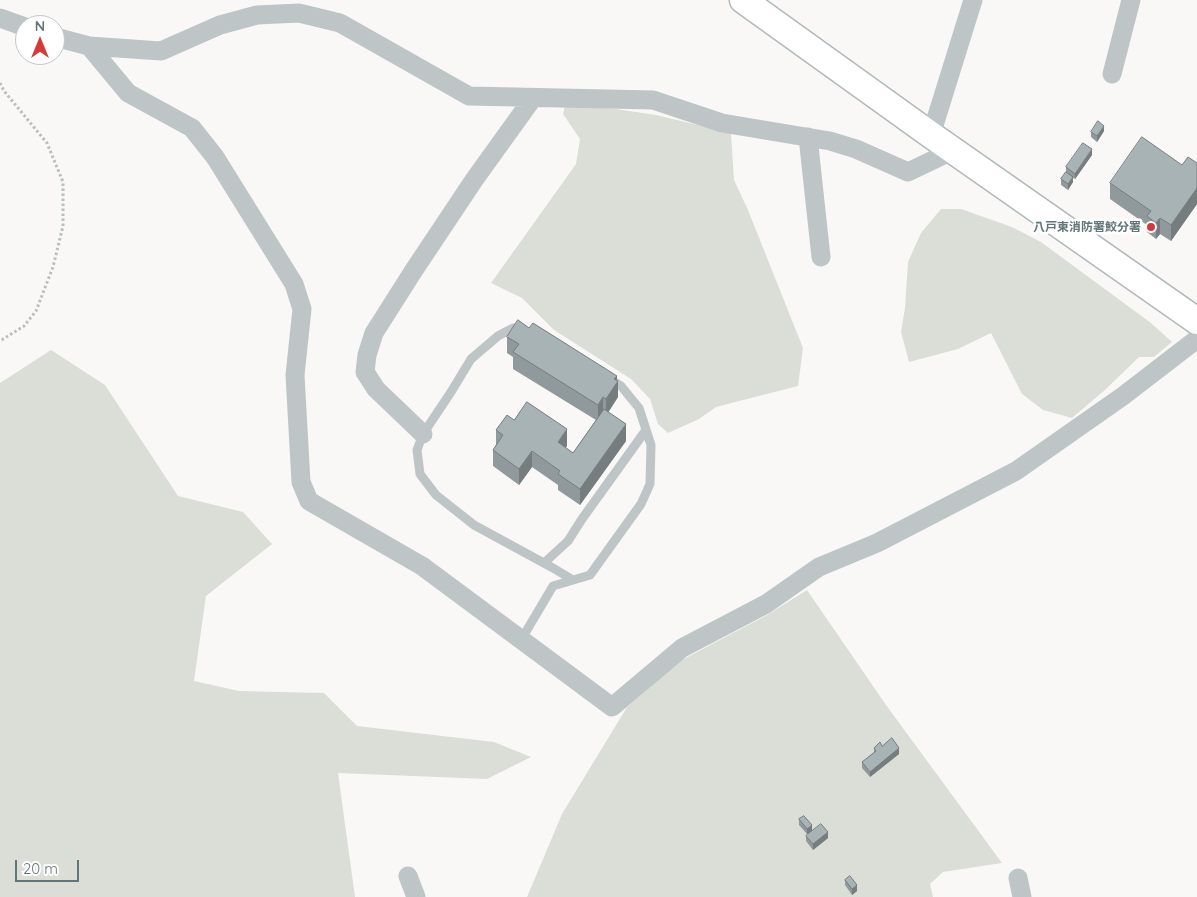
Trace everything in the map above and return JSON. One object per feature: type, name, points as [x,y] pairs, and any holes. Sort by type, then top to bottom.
[{"type":"street","points":[[743,0],[931,135],[1197,321]]},
{"type":"street","points":[[931,135],[973,0]]},
{"type":"street","points":[[1112,74],[1131,0]]},
{"type":"street","points":[[65,40],[89,46],[161,51],[220,24],[257,15],[299,12],[340,24],[469,96],[652,100],[722,123],[830,141],[856,149],[908,172],[954,150]]},
{"type":"street","points":[[0,18],[15,23]]},
{"type":"street","points":[[89,46],[128,93],[192,128],[215,157],[294,284],[302,309],[295,374],[301,482],[309,501],[422,566],[612,707],[682,648],[766,604],[819,567],[877,543],[1016,471],[1123,396],[1197,339]]},
{"type":"street","points":[[423,434],[376,389],[365,372],[366,355],[374,333],[414,270],[474,180],[533,98]]},
{"type":"street","points":[[808,137],[821,257]]},
{"type":"street","points":[[408,876],[416,897]]},
{"type":"street","points":[[1018,878],[1022,897]]},
{"type":"lane","points":[[532,331],[513,328],[498,336],[471,359],[423,434],[417,450],[420,474],[436,495],[474,525],[573,580]]},
{"type":"lane","points":[[521,640],[553,586],[590,575],[641,504],[650,484],[651,445],[639,408],[621,386],[596,371]]},
{"type":"lane","points":[[544,563],[568,541],[646,430]]},
{"type":"path","points":[[0,83],[4,91],[47,143],[63,182],[63,226],[52,267],[36,311],[24,326],[0,341]]},
{"type":"shaded area","points":[[565,105],[616,109],[656,115],[731,133],[734,180],[748,210],[803,348],[798,386],[716,407],[699,419],[668,433],[658,424],[650,399],[631,379],[554,330],[522,298],[491,283],[576,164],[580,139],[563,114]]},
{"type":"shaded area","points":[[941,209],[961,209],[1012,227],[1041,242],[1151,323],[1172,342],[1154,357],[1139,357],[1105,390],[1072,418],[1043,410],[1022,394],[991,333],[958,349],[909,362],[901,332],[905,308],[908,262],[921,233]]},
{"type":"shaded area","points":[[51,350],[105,385],[178,496],[243,512],[272,544],[206,596],[194,681],[239,691],[324,693],[357,726],[494,742],[531,757],[487,779],[338,773],[355,897],[0,897],[0,383]]},
{"type":"shaded area","points":[[807,590],[886,705],[1002,863],[943,872],[930,884],[933,897],[527,897],[562,814],[627,707],[680,661],[767,615]]},
{"type":"building","points":[[1098,121],[1104,126],[1097,136],[1091,132]]},
{"type":"building","points":[[1142,137],[1182,165],[1188,157],[1197,163],[1197,188],[1171,225],[1160,218],[1156,223],[1147,216],[1151,211],[1110,183]]},
{"type":"building","points":[[1083,143],[1092,149],[1075,174],[1066,167]]},
{"type":"building","points":[[1066,172],[1073,177],[1068,184],[1061,179]]},
{"type":"building","points":[[518,320],[529,328],[533,323],[617,376],[614,379],[618,381],[606,399],[603,397],[598,405],[513,352],[519,344],[507,337]]},
{"type":"building","points":[[527,402],[567,429],[558,442],[573,453],[604,409],[626,424],[580,489],[558,474],[560,471],[532,451],[519,469],[493,450],[503,435],[496,430],[507,415],[514,420]]},
{"type":"building","points":[[892,738],[899,748],[870,772],[862,762],[876,751],[874,748],[880,742],[882,746]]},
{"type":"building","points":[[804,816],[812,825],[807,829],[799,819]]},
{"type":"building","points":[[821,824],[828,832],[813,844],[806,836]]},
{"type":"building","points":[[850,876],[857,885],[852,889],[845,880]]},
{"type":"place","name":"八戸東消防署鮫分署","points":[[1151,227]]}]
